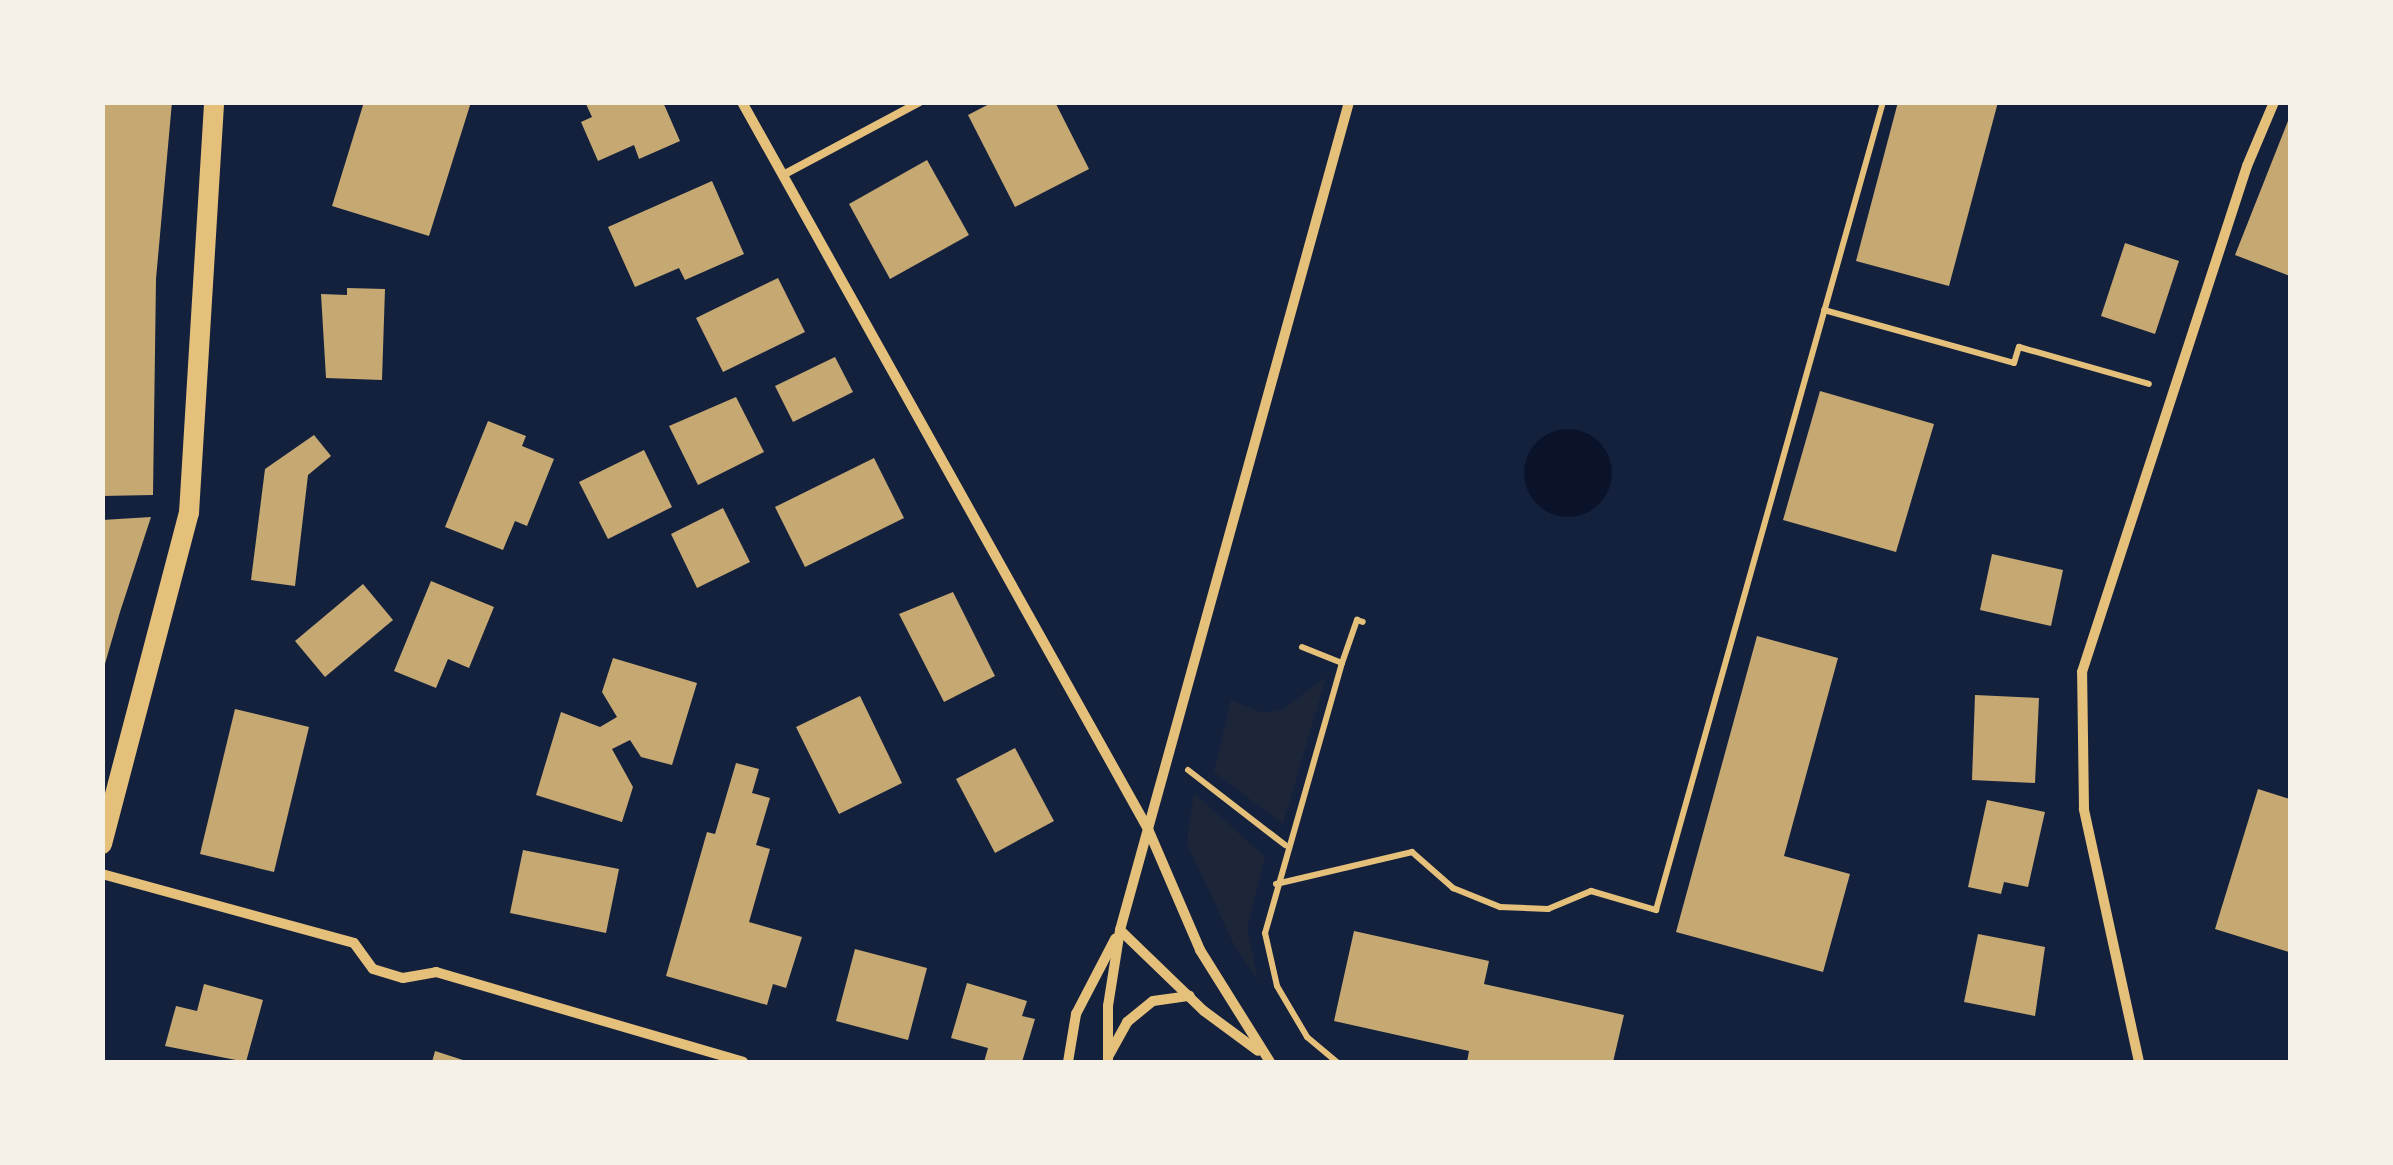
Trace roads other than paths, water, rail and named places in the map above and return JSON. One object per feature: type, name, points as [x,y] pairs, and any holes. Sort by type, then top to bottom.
[{"type":"main road","points":[[102,844],[189,514],[214,102]]},
{"type":"street","points":[[742,102],[1148,829],[1200,950],[1266,1058]]},
{"type":"street","points":[[1108,1059],[1108,1006],[1120,930],[1164,759],[1349,102]]},
{"type":"street","points":[[2139,1062],[2084,809],[2082,672],[2274,102]]},
{"type":"street","points":[[102,874],[354,943],[373,969],[404,978],[436,972],[744,1062]]},
{"type":"street","points":[[1120,930],[1190,996],[1266,1058]]},
{"type":"street","points":[[1068,1062],[1076,1014],[1120,930]]},
{"type":"street","points":[[1108,1059],[1128,1022],[1153,1001],[1190,996]]},
{"type":"lane","points":[[783,175],[920,102]]}]
